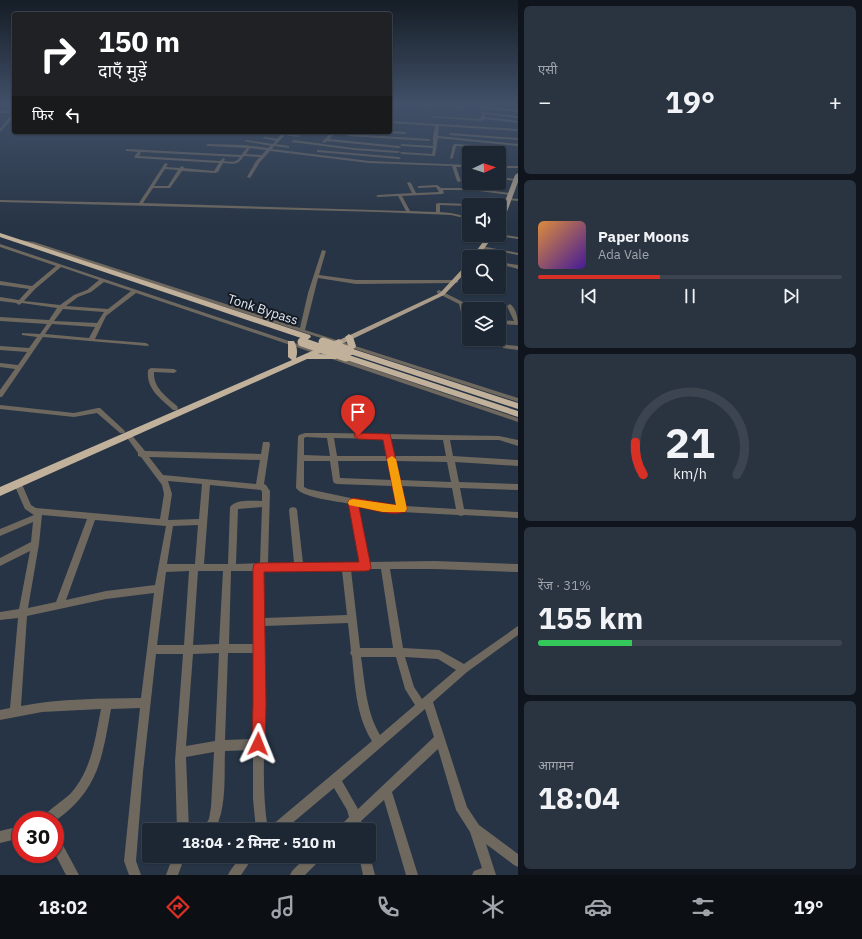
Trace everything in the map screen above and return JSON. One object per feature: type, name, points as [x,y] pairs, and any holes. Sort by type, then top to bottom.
[{"type":"highway","name":"Tonk Bypass","points":[[0,235],[304,337]]},
{"type":"highway","points":[[0,240],[518,406]]},
{"type":"highway","points":[[349,337],[350,351]]},
{"type":"highway","points":[[0,492],[175,408],[292,357],[313,351],[335,341]]},
{"type":"highway","points":[[291,343],[293,349],[292,357]]},
{"type":"highway","points":[[0,485],[303,358],[313,351]]},
{"type":"highway","points":[[350,351],[518,414]]},
{"type":"highway","points":[[303,358],[333,357]]},
{"type":"main road","points":[[507,206],[517,178]]},
{"type":"main road","points":[[481,250],[486,242]]},
{"type":"main road","points":[[335,341],[349,337],[443,291],[456,281],[462,274]]},
{"type":"main road","points":[[335,341],[443,291]]},
{"type":"street","points":[[265,144],[288,147]]},
{"type":"street","points":[[283,152],[291,144]]},
{"type":"street","points":[[314,144],[386,152],[434,155],[434,144]]},
{"type":"street","points":[[330,158],[340,144]]},
{"type":"street","points":[[352,160],[356,144]]},
{"type":"street","points":[[369,162],[372,144],[434,148]]},
{"type":"street","points":[[451,158],[455,145],[457,144],[518,149]]},
{"type":"street","points":[[507,144],[518,145]]},
{"type":"street","points":[[208,145],[248,147],[369,162],[462,166]]},
{"type":"street","points":[[249,177],[262,156],[273,145]]},
{"type":"street","points":[[314,156],[322,145]]},
{"type":"street","points":[[212,151],[215,146]]},
{"type":"street","points":[[386,163],[387,146]]},
{"type":"street","points":[[140,151],[136,157],[237,162],[248,147]]},
{"type":"street","points":[[127,150],[262,156]]},
{"type":"street","points":[[318,151],[399,158]]},
{"type":"street","points":[[198,170],[207,154]]},
{"type":"street","points":[[164,168],[216,171],[224,155]]},
{"type":"street","points":[[141,204],[170,159]]},
{"type":"street","points":[[152,187],[169,187],[186,160]]},
{"type":"street","points":[[454,165],[459,181]]},
{"type":"street","points":[[506,167],[518,167]]},
{"type":"street","points":[[506,178],[517,178]]},
{"type":"street","points":[[409,184],[415,195]]},
{"type":"street","points":[[419,187],[437,186],[440,189],[488,189],[518,200]]},
{"type":"street","points":[[378,196],[442,193],[443,192],[440,189]]},
{"type":"street","points":[[399,195],[409,212]]},
{"type":"street","points":[[0,201],[409,212],[462,217]]},
{"type":"street","points":[[438,214],[438,204],[462,205]]},
{"type":"street","points":[[506,236],[518,238]]},
{"type":"street","points":[[0,245],[518,420]]},
{"type":"street","points":[[483,247],[518,254]]},
{"type":"street","points":[[324,251],[316,276],[304,337],[335,341],[350,351],[518,400]]},
{"type":"street","points":[[506,264],[518,267]]},
{"type":"street","points":[[19,303],[33,288],[59,266]]},
{"type":"street","points":[[316,276],[356,282],[456,281]]},
{"type":"street","points":[[0,395],[60,308],[76,296],[89,291],[103,280]]},
{"type":"street","points":[[0,283],[33,288]]},
{"type":"street","points":[[0,289],[9,284]]},
{"type":"street","points":[[92,340],[98,325],[108,311],[135,291]]},
{"type":"street","points":[[443,291],[462,303]]},
{"type":"street","points":[[0,299],[60,308],[108,311]]},
{"type":"street","points":[[506,322],[518,323],[510,306]]},
{"type":"street","points":[[0,319],[98,325]]},
{"type":"street","points":[[24,334],[146,345]]},
{"type":"street","points":[[504,346],[518,348]]},
{"type":"street","points":[[0,348],[30,350]]},
{"type":"street","points":[[0,365],[19,367]]},
{"type":"street","points":[[174,371],[155,369],[151,370],[150,372],[151,383],[154,388],[175,408]]},
{"type":"street","points":[[0,407],[74,415],[98,410],[125,433],[166,484],[168,494],[167,522],[131,839],[130,860],[135,875]]},
{"type":"street","points":[[330,435],[336,481],[518,487]]},
{"type":"street","points":[[518,443],[499,438],[330,435],[302,436],[300,485],[302,491],[383,508],[518,515]]},
{"type":"street","points":[[387,436],[402,509]]},
{"type":"street","points":[[446,438],[461,513]]},
{"type":"street","points":[[260,485],[266,444]]},
{"type":"street","points":[[141,454],[264,457]]},
{"type":"street","points":[[301,458],[451,459],[518,463]]},
{"type":"street","points":[[162,478],[260,485],[265,488],[266,491],[259,622],[257,791],[261,823]]},
{"type":"street","points":[[183,823],[181,752],[189,649],[206,482]]},
{"type":"street","points":[[18,484],[28,506],[37,514]]},
{"type":"street","points":[[353,502],[366,567]]},
{"type":"street","points":[[213,823],[216,815],[224,649],[234,507],[238,505],[265,504]]},
{"type":"street","points":[[293,510],[299,567]]},
{"type":"street","points":[[15,712],[23,613],[35,544],[37,514]]},
{"type":"street","points":[[0,533],[37,514],[92,516],[167,522],[202,522]]},
{"type":"street","points":[[60,604],[92,516]]},
{"type":"street","points":[[0,562],[35,544]]},
{"type":"street","points":[[162,568],[462,565],[518,568]]},
{"type":"street","points":[[385,566],[399,652],[408,684],[424,704],[439,740],[462,810],[475,829],[518,862]]},
{"type":"street","points":[[346,567],[355,653],[364,710],[369,727],[379,743]]},
{"type":"street","points":[[0,616],[23,613],[60,604],[132,591],[159,588]]},
{"type":"street","points":[[259,622],[352,619]]},
{"type":"street","points":[[283,823],[464,669],[518,630]]},
{"type":"street","points":[[152,650],[259,648]]},
{"type":"street","points":[[355,653],[399,652],[440,654],[464,669]]},
{"type":"street","points":[[0,715],[42,707],[146,703]]},
{"type":"street","points":[[61,811],[78,793],[93,768],[107,704]]},
{"type":"street","points":[[359,823],[386,790],[439,740]]},
{"type":"street","points":[[181,752],[220,746],[258,744]]},
{"type":"street","points":[[334,780],[348,800],[356,823]]},
{"type":"street","points":[[386,790],[412,875]]},
{"type":"street","points":[[475,829],[486,874]]},
{"type":"street","points":[[0,837],[12,834]]},
{"type":"street","points":[[64,858],[73,875]]},
{"type":"street","points":[[172,875],[176,863]]},
{"type":"street","points":[[234,875],[243,863]]},
{"type":"street","points":[[296,875],[309,863]]},
{"type":"street","points":[[366,863],[369,875]]},
{"type":"slow traffic","points":[[353,503],[383,508],[402,509],[392,459]]},
{"type":"route","points":[[258,744],[260,704],[258,568],[366,567],[353,502],[383,508],[402,509],[387,436],[358,436]]}]
